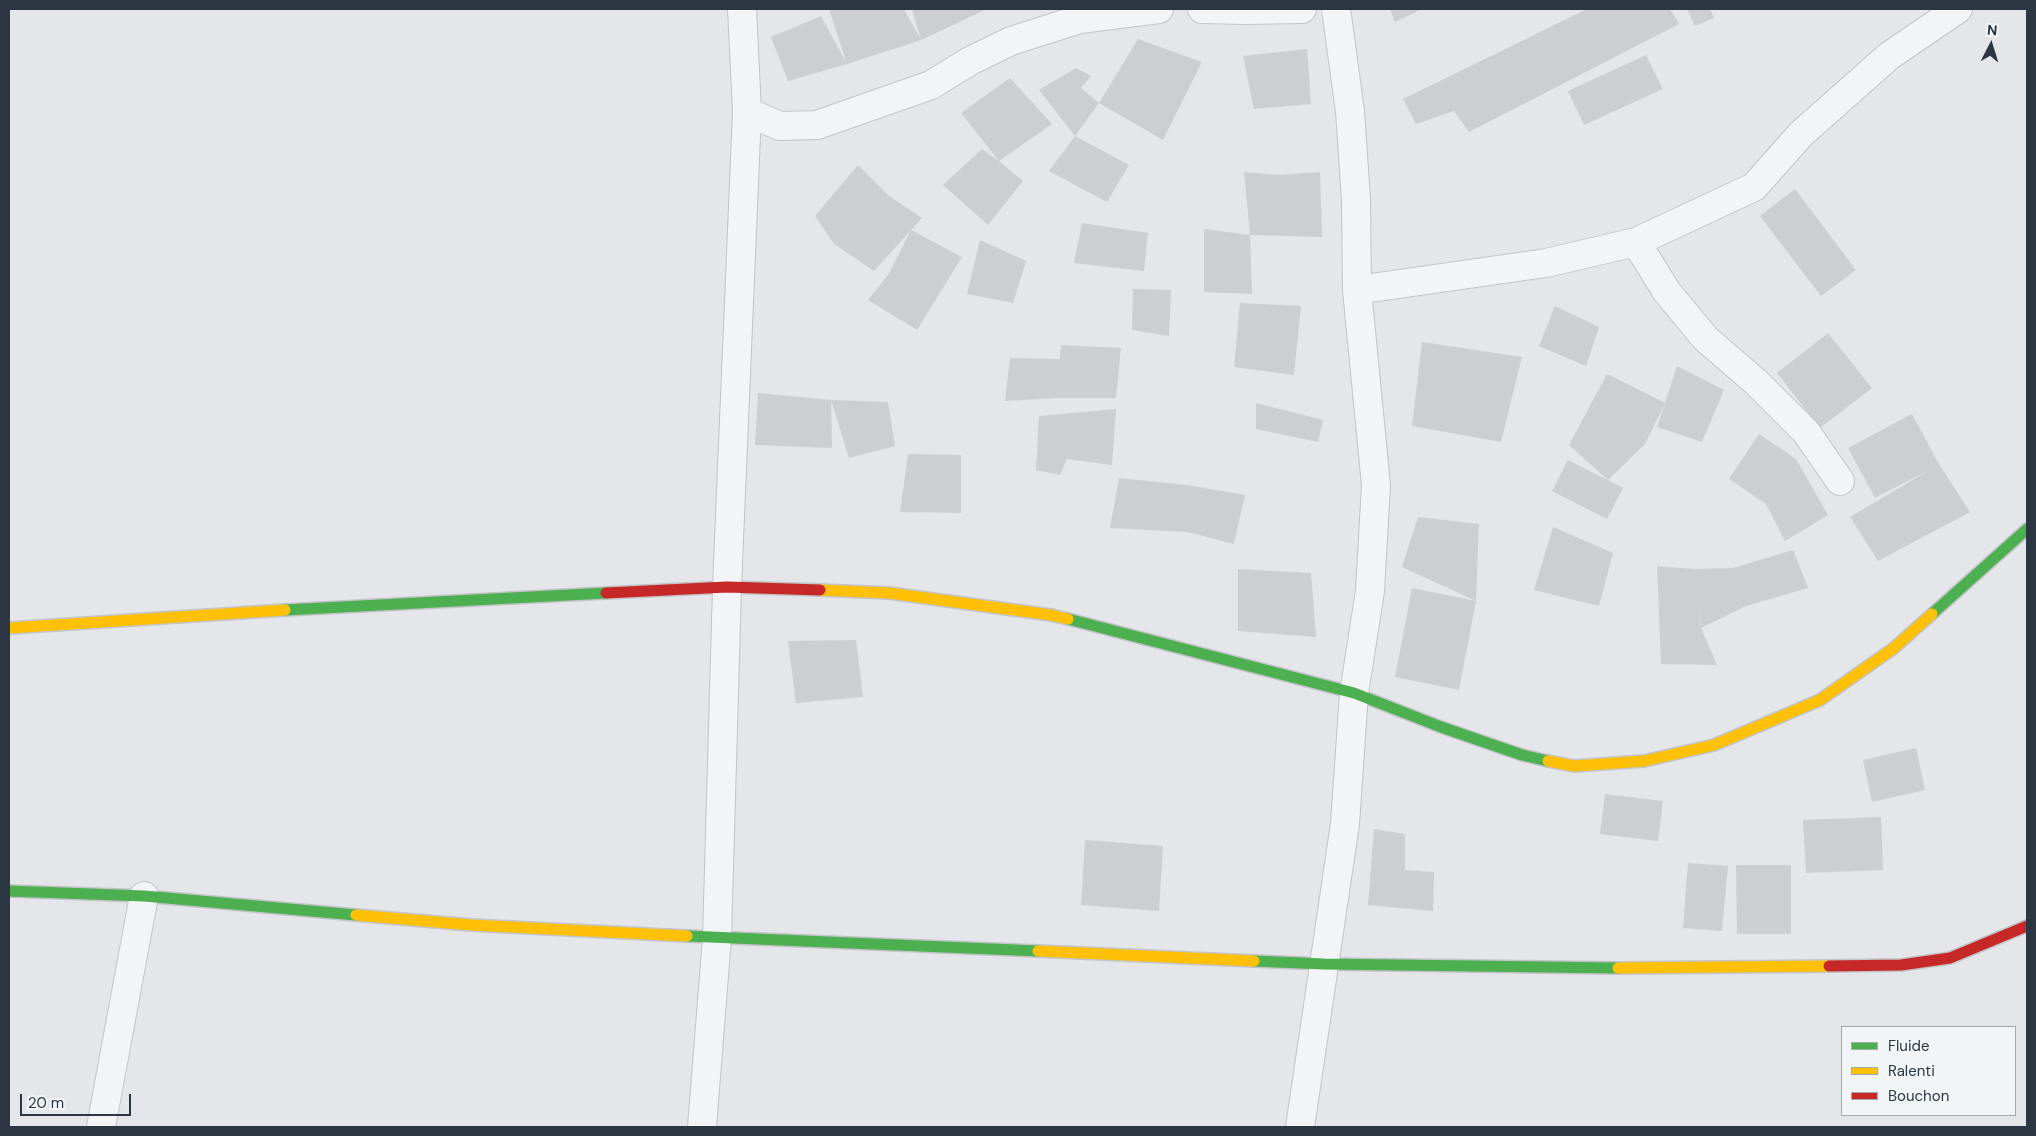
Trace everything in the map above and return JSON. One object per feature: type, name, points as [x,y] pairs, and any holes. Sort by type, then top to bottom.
[{"type":"street","points":[[702,1127],[717,938],[727,587],[747,112],[742,9]]},
{"type":"street","points":[[747,112],[780,126],[817,125],[931,85],[970,61],[1011,41],[1080,19],[1122,11],[1160,9]]},
{"type":"street","points":[[1202,9],[1302,9]]},
{"type":"street","points":[[1300,1127],[1345,824],[1354,693],[1370,591],[1376,485],[1357,290],[1356,200],[1350,111],[1336,9]]},
{"type":"street","points":[[1357,290],[1546,263],[1636,242],[1754,187],[1801,134],[1890,56],[1958,9]]},
{"type":"street","points":[[1636,242],[1667,292],[1706,338],[1756,382],[1806,432],[1840,481]]},
{"type":"street","points":[[9,628],[247,612],[727,587],[889,593],[1051,615],[1354,693],[1441,727],[1522,755],[1574,766],[1644,760],[1714,745],[1820,700],[1894,648],[2027,528]]},
{"type":"street","points":[[9,891],[144,896],[471,925],[717,938],[1324,964],[1578,968],[1901,965],[1950,958],[2027,926]]},
{"type":"street","points":[[102,1127],[144,896]]},
{"type":"building","points":[[829,9],[904,9],[921,40],[847,64]]},
{"type":"building","points":[[912,9],[987,9],[921,40]]},
{"type":"building","points":[[1390,9],[1422,9],[1395,22]]},
{"type":"building","points":[[1587,9],[1670,9],[1679,24],[1469,132],[1454,111],[1416,124],[1403,99]]},
{"type":"building","points":[[1687,9],[1710,9],[1714,18],[1695,26]]},
{"type":"building","points":[[821,16],[847,64],[788,81],[771,37]]},
{"type":"building","points":[[1138,39],[1202,62],[1163,140],[1099,103]]},
{"type":"building","points":[[1307,49],[1311,104],[1254,109],[1243,56]]},
{"type":"building","points":[[1646,55],[1663,89],[1584,125],[1568,91]]},
{"type":"building","points":[[1076,68],[1091,76],[1081,88],[1099,103],[1075,136],[1039,90]]},
{"type":"building","points":[[1010,78],[1052,124],[999,161],[961,113]]},
{"type":"building","points":[[1075,136],[1129,165],[1107,202],[1049,171]]},
{"type":"building","points":[[982,149],[1023,181],[988,225],[943,185]]},
{"type":"building","points":[[858,165],[889,196],[922,218],[874,271],[834,244],[815,216]]},
{"type":"building","points":[[1244,172],[1278,175],[1320,172],[1322,237],[1250,235]]},
{"type":"building","points":[[1795,189],[1856,270],[1821,296],[1760,216]]},
{"type":"building","points":[[1082,223],[1148,233],[1144,271],[1074,263]]},
{"type":"building","points":[[1204,229],[1250,235],[1252,294],[1204,292]]},
{"type":"building","points":[[911,230],[962,257],[917,330],[868,300],[888,275]]},
{"type":"building","points":[[980,240],[1026,261],[1013,303],[967,294]]},
{"type":"building","points":[[1133,289],[1171,290],[1169,336],[1132,330]]},
{"type":"building","points":[[1240,303],[1301,306],[1294,375],[1234,367]]},
{"type":"building","points":[[1555,306],[1599,327],[1586,366],[1539,346]]},
{"type":"building","points":[[1828,333],[1872,388],[1820,428],[1777,373]]},
{"type":"building","points":[[1422,342],[1522,357],[1501,442],[1412,426]]},
{"type":"building","points":[[1061,345],[1121,348],[1116,398],[1057,398],[1005,401],[1010,358],[1060,359]]},
{"type":"building","points":[[1677,366],[1724,390],[1702,442],[1657,427]]},
{"type":"building","points":[[1607,374],[1665,403],[1645,444],[1608,480],[1569,445]]},
{"type":"building","points":[[758,393],[831,400],[832,448],[755,445]]},
{"type":"building","points":[[831,400],[888,402],[895,446],[849,458]]},
{"type":"building","points":[[1256,403],[1323,420],[1318,442],[1256,429]]},
{"type":"building","points":[[1116,409],[1112,465],[1067,459],[1060,475],[1036,470],[1039,416]]},
{"type":"building","points":[[1912,414],[1939,464],[1970,512],[1878,561],[1850,517],[1931,469],[1875,498],[1848,448]]},
{"type":"building","points":[[1759,434],[1796,459],[1828,515],[1785,541],[1766,504],[1729,479]]},
{"type":"building","points":[[908,454],[961,455],[961,513],[900,512]]},
{"type":"building","points":[[1568,460],[1623,488],[1607,519],[1552,491]]},
{"type":"building","points":[[1119,478],[1187,485],[1245,495],[1234,544],[1188,532],[1110,528]]},
{"type":"building","points":[[1418,517],[1479,524],[1476,601],[1402,567]]},
{"type":"building","points":[[1553,527],[1613,553],[1599,606],[1534,590]]},
{"type":"building","points":[[1793,550],[1808,588],[1746,606],[1701,628],[1717,665],[1661,664],[1657,566],[1695,569],[1733,568]]},
{"type":"building","points":[[1238,569],[1311,573],[1316,637],[1238,631]]},
{"type":"building","points":[[1412,588],[1476,601],[1459,690],[1395,677]]},
{"type":"building","points":[[856,640],[863,697],[796,703],[788,641]]},
{"type":"building","points":[[1916,748],[1925,790],[1872,802],[1863,760]]},
{"type":"building","points":[[1605,794],[1663,801],[1658,841],[1600,834]]},
{"type":"building","points":[[1881,817],[1883,870],[1806,873],[1803,820]]},
{"type":"building","points":[[1374,829],[1405,834],[1405,870],[1434,872],[1433,911],[1368,905]]},
{"type":"building","points":[[1085,840],[1163,846],[1159,911],[1081,905]]},
{"type":"building","points":[[1688,863],[1728,866],[1722,931],[1683,928]]},
{"type":"building","points":[[1736,865],[1791,865],[1791,934],[1737,934]]},
{"type":"traffic: fast","points":[[1932,614],[2027,529]]},
{"type":"traffic: fast","points":[[285,610],[606,593]]},
{"type":"traffic: fast","points":[[1068,619],[1354,693],[1441,727],[1522,755],[1548,761]]},
{"type":"traffic: fast","points":[[9,891],[144,896],[356,915]]},
{"type":"traffic: fast","points":[[687,936],[1038,951]]},
{"type":"traffic: fast","points":[[1254,961],[1324,964],[1618,968]]},
{"type":"traffic: slow","points":[[820,590],[889,593],[1051,615],[1068,619]]},
{"type":"traffic: slow","points":[[9,628],[285,610]]},
{"type":"traffic: slow","points":[[1548,761],[1574,766],[1644,761],[1714,745],[1820,700],[1894,648],[1932,614]]},
{"type":"traffic: slow","points":[[356,915],[471,925],[687,936]]},
{"type":"traffic: slow","points":[[1038,951],[1254,961]]},
{"type":"traffic: slow","points":[[1618,968],[1829,966]]},
{"type":"traffic: jam","points":[[606,593],[727,587],[820,590]]},
{"type":"traffic: jam","points":[[1829,966],[1901,965],[1950,958],[2027,926]]}]
